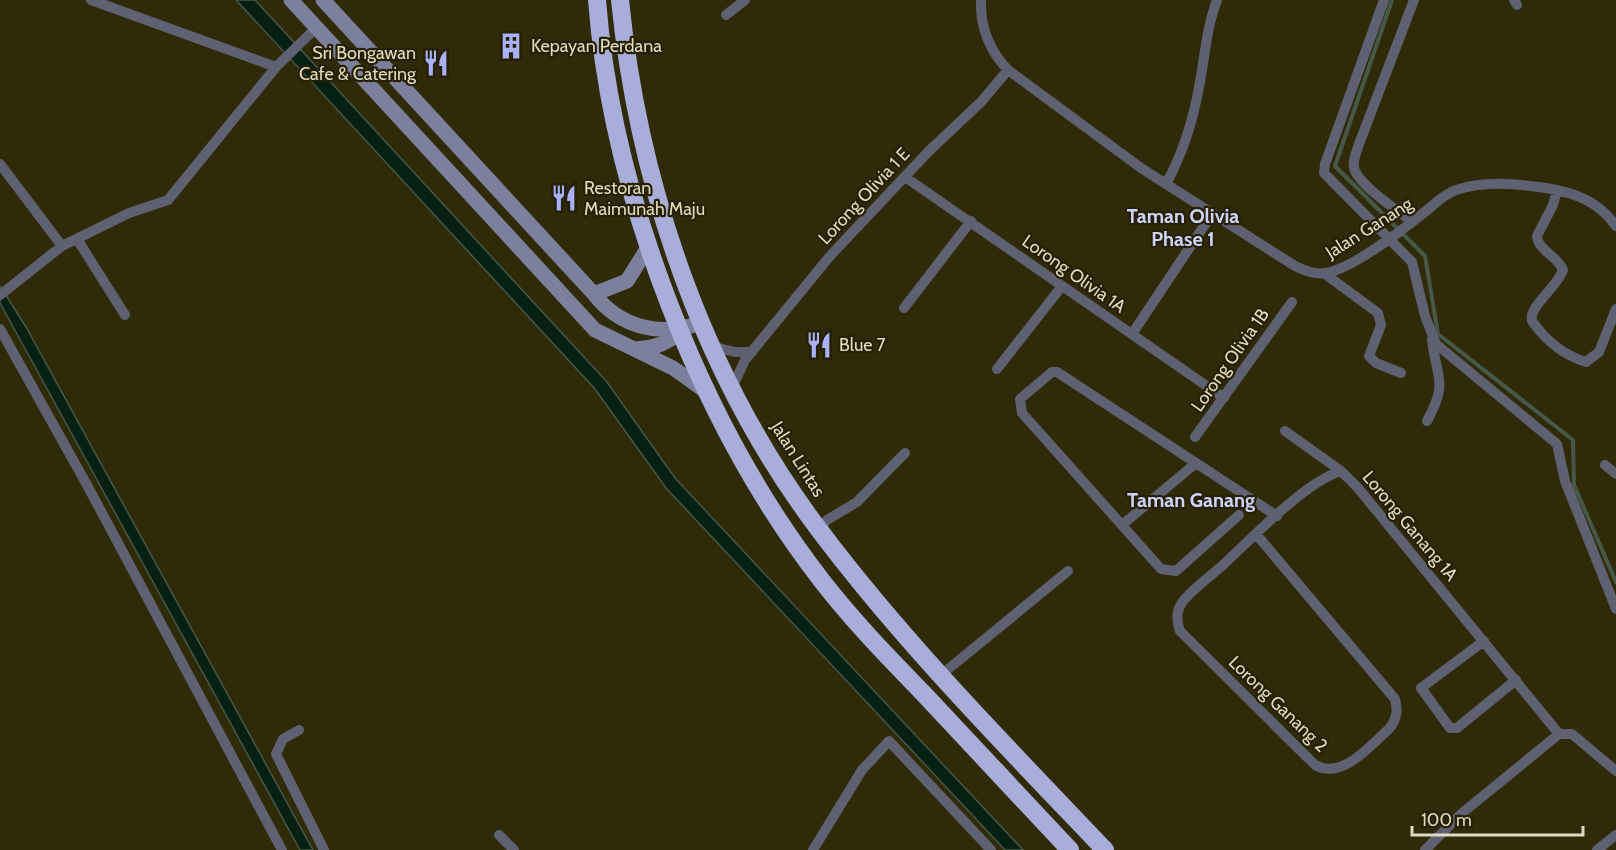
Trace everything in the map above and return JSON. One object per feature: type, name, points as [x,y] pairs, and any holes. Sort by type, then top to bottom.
[{"type":"highway","points":[[597,0],[602,62],[612,114],[623,162],[649,246],[708,393],[770,506],[794,543],[847,612],[1070,850]]},
{"type":"highway","name":"Jalan Lintas","points":[[620,0],[633,98],[646,156],[669,237],[711,346],[731,388],[778,468],[818,529],[941,675],[1106,850]]},
{"type":"highway","points":[[778,468],[801,519],[802,532],[794,543]]},
{"type":"street","points":[[91,0],[276,67]]},
{"type":"street","points":[[291,0],[594,330],[673,368],[708,393]]},
{"type":"street","points":[[323,0],[594,294],[626,321],[657,330],[682,330]]},
{"type":"street","points":[[726,15],[745,0]]},
{"type":"street","name":"Jalan Ganang","points":[[981,0],[983,30],[994,51],[1008,70],[1077,122],[1212,214],[1294,266],[1316,274],[1324,274],[1343,267],[1389,239],[1448,194],[1465,188],[1509,184],[1557,189],[1589,200],[1606,213],[1616,226]]},
{"type":"street","points":[[1166,183],[1181,156],[1190,125],[1200,87],[1207,29],[1217,0]]},
{"type":"street","points":[[1384,0],[1324,169],[1328,180],[1413,265],[1439,369],[1440,391],[1427,421]]},
{"type":"street","points":[[1409,223],[1366,183],[1355,171],[1354,166],[1359,144],[1414,0]]},
{"type":"street","points":[[4,293],[62,246],[129,213],[168,200],[284,57],[316,28]]},
{"type":"street","name":"Lorong Olivia 1 E","points":[[731,388],[740,368],[752,352],[842,243],[981,102],[1008,70]]},
{"type":"street","points":[[0,164],[62,246]]},
{"type":"street","name":"Lorong Olivia 1A","points":[[905,177],[1224,398]]},
{"type":"street","points":[[1557,189],[1553,205],[1537,236],[1541,247],[1558,260],[1563,270],[1533,311],[1532,321],[1553,345],[1567,355],[1586,362],[1594,359],[1599,352],[1616,309]]},
{"type":"street","points":[[1132,334],[1212,214]]},
{"type":"street","points":[[904,308],[971,221]]},
{"type":"street","points":[[77,239],[125,315]]},
{"type":"street","points":[[594,294],[627,281],[649,246]]},
{"type":"street","points":[[1324,274],[1378,313],[1381,325],[1369,356],[1376,363],[1401,372]]},
{"type":"street","points":[[997,369],[1062,286]]},
{"type":"street","name":"Lorong Olivia 1B","points":[[1195,437],[1292,302]]},
{"type":"street","points":[[635,349],[651,348],[670,342],[682,330],[702,321]]},
{"type":"street","points":[[0,329],[87,485],[282,850]]},
{"type":"street","points":[[1431,336],[1439,347],[1557,444],[1565,481],[1616,609]]},
{"type":"street","points":[[711,346],[735,352],[752,352]]},
{"type":"street","points":[[1239,516],[1176,571],[1161,569],[1022,413],[1019,403],[1024,393],[1052,372],[1057,372],[1277,516]]},
{"type":"street","points":[[1285,431],[1341,471]]},
{"type":"street","points":[[818,529],[827,520],[857,502],[904,453]]},
{"type":"street","points":[[1122,525],[1196,463]]},
{"type":"street","points":[[1605,465],[1616,474]]},
{"type":"street","name":"Lorong Ganang 1A","points":[[1183,600],[1324,477],[1341,471],[1559,734]]},
{"type":"street","name":"Lorong Ganang 2","points":[[1183,600],[1177,616],[1180,631],[1315,765],[1329,770],[1342,768],[1389,729],[1397,715],[1395,699],[1256,534]]},
{"type":"street","points":[[941,675],[1068,572]]},
{"type":"street","points":[[1484,641],[1421,687],[1450,728],[1457,728],[1515,680]]},
{"type":"street","points":[[299,730],[283,739],[276,754],[324,850]]},
{"type":"street","points":[[1425,850],[1461,814],[1559,734],[1572,734],[1616,771]]},
{"type":"street","points":[[813,850],[862,770],[888,741],[991,850]]},
{"type":"street","points":[[499,835],[514,850]]},
{"type":"street","points":[[1597,850],[1616,836]]},
{"type":"shaded area","points":[[236,0],[255,0],[607,382],[675,478],[1023,850],[1005,850],[666,488],[595,389]]},
{"type":"shaded area","points":[[0,286],[26,327],[313,850],[300,850],[0,303]]},
{"type":"waterway","points":[[1392,0],[1335,166],[1425,256],[1438,334],[1573,440],[1574,485],[1616,582]]},
{"type":"place","name":"Kepayan Perdana","points":[[511,46]]},
{"type":"place","name":"Sri Bongawan Cafe & Catering","points":[[436,63]]},
{"type":"place","name":"Restoran Maimunah Maju","points":[[564,198]]},
{"type":"place","name":"Blue 7","points":[[819,345]]},
{"type":"district","name":"Taman Olivia Phase 1","points":[[1183,228]]},
{"type":"district","name":"Taman Ganang","points":[[1191,500]]}]
